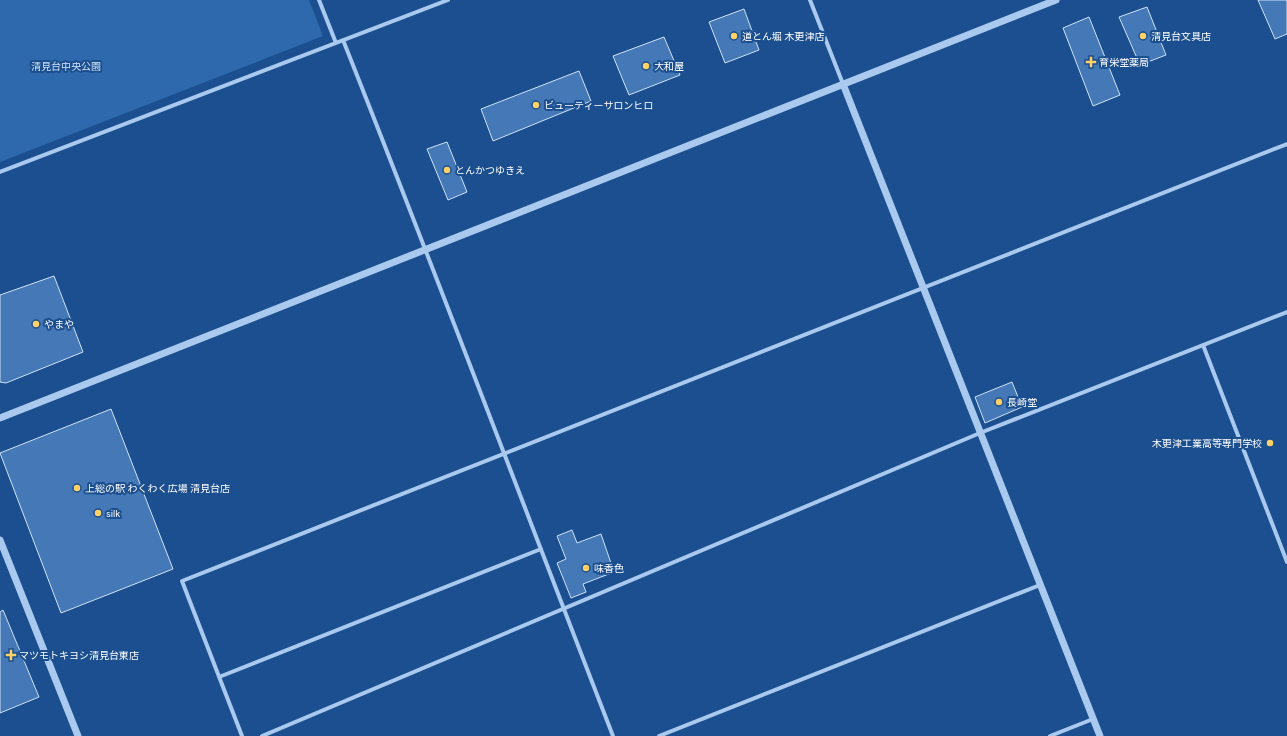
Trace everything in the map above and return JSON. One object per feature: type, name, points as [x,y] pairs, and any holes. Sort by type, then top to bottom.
[{"type":"street","points":[[319,0],[336,43]]},
{"type":"street","points":[[0,172],[448,0]]},
{"type":"street","points":[[810,0],[1100,736]]},
{"type":"street","points":[[0,418],[1056,0]]},
{"type":"street","points":[[343,40],[614,736]]},
{"type":"street","points":[[242,736],[182,581],[1287,144]]},
{"type":"street","points":[[262,736],[980,433],[1287,312]]},
{"type":"street","points":[[1203,345],[1287,562]]},
{"type":"street","points":[[0,540],[78,736]]},
{"type":"street","points":[[219,677],[541,549]]},
{"type":"street","points":[[659,736],[1040,585]]},
{"type":"street","points":[[1050,736],[1093,719]]},
{"type":"green space","name":"清見台中央公園","points":[[0,0],[309,0],[323,36],[0,162]]},
{"type":"building","points":[[1258,0],[1287,0],[1287,34],[1275,39]]},
{"type":"building","name":"清見台文具店","points":[[1147,7],[1166,55],[1140,65],[1119,17]]},
{"type":"building","name":"道とん堀 木更津店","points":[[744,9],[759,50],[725,63],[709,22]]},
{"type":"building","name":"育栄堂薬局","points":[[1089,17],[1120,95],[1093,106],[1063,28]]},
{"type":"building","name":"大和屋","points":[[664,37],[680,75],[629,95],[613,56]]},
{"type":"building","name":"ビューティーサロンヒロ","points":[[579,71],[591,101],[493,141],[481,109]]},
{"type":"building","name":"とんかつゆきえ","points":[[447,142],[467,192],[448,200],[427,149]]},
{"type":"building","name":"やまや","points":[[54,276],[83,352],[6,383],[0,382],[0,295]]},
{"type":"building","name":"長崎堂","points":[[1012,382],[1022,407],[985,423],[975,397]]},
{"type":"building","name":"上総の駅 わくわく広場 清見台店","points":[[111,409],[173,569],[61,613],[0,453]]},
{"type":"building","name":"味香色","points":[[572,530],[577,543],[601,534],[614,572],[583,584],[586,592],[571,598],[557,563],[566,559],[557,536]]},
{"type":"building","name":"マツモトキヨシ清見台東店","points":[[3,610],[39,697],[0,713],[0,612]]},
{"type":"place","name":"道とん堀 木更津店","points":[[734,36]]},
{"type":"place","name":"清見台文具店","points":[[1143,36]]},
{"type":"place","name":"育栄堂薬局","points":[[1091,62]]},
{"type":"place","name":"大和屋","points":[[646,66]]},
{"type":"place","name":"ビューティーサロンヒロ","points":[[536,105]]},
{"type":"place","name":"とんかつゆきえ","points":[[447,170]]},
{"type":"place","name":"やまや","points":[[36,324]]},
{"type":"place","name":"長崎堂","points":[[999,402]]},
{"type":"place","name":"木更津工業高等専門学校","points":[[1270,443]]},
{"type":"place","name":"上総の駅 わくわく広場 清見台店","points":[[77,488]]},
{"type":"place","name":"silk","points":[[98,513]]},
{"type":"place","name":"味香色","points":[[586,568]]},
{"type":"place","name":"マツモトキヨシ清見台東店","points":[[11,655]]}]
